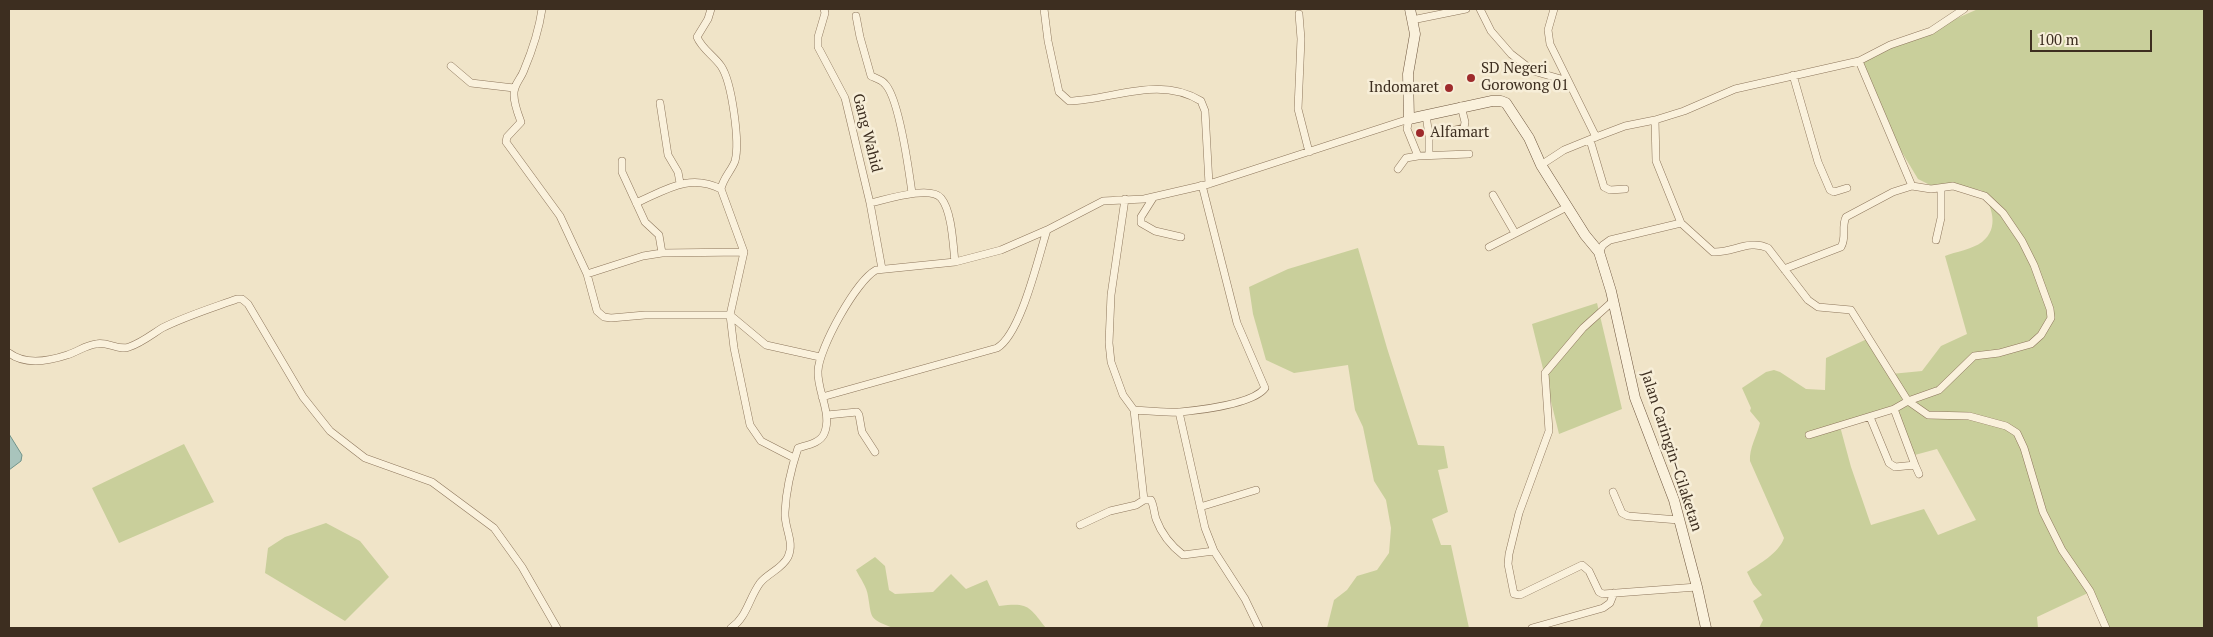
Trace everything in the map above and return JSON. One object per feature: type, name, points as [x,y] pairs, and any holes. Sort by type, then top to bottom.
[{"type":"street","points":[[542,9],[540,23],[526,66],[514,88],[514,96],[521,122],[507,137],[506,142],[560,216],[587,274],[597,311],[604,317],[611,318],[645,315],[730,315],[766,345],[820,357]]},
{"type":"street","points":[[711,9],[708,19],[696,37],[701,46],[721,66],[728,79],[734,118],[736,157],[721,188],[744,252],[730,315],[734,348],[752,430],[768,446],[794,458]]},
{"type":"street","name":"Gang Wahid","points":[[824,9],[825,14],[818,37],[818,47],[845,98],[870,203],[882,269]]},
{"type":"street","points":[[1044,9],[1048,41],[1060,92],[1069,101],[1152,89],[1183,92],[1200,101],[1205,111],[1205,185],[1237,323],[1265,388],[1253,397],[1242,401],[1179,412],[1134,410]]},
{"type":"street","points":[[1410,9],[1415,34],[1408,74],[1409,119],[1407,129],[1418,156]]},
{"type":"street","points":[[1412,20],[1466,9]]},
{"type":"street","points":[[1480,9],[1491,31],[1511,54],[1533,71],[1568,81]]},
{"type":"street","points":[[1554,9],[1548,38],[1593,138],[1604,187],[1610,190],[1625,189]]},
{"type":"street","points":[[1541,165],[1564,150],[1593,138],[1625,126],[1655,120],[1684,110],[1735,89],[1859,61],[1890,45],[1931,31],[1964,9]]},
{"type":"street","points":[[1299,14],[1301,39],[1298,108],[1308,152]]},
{"type":"street","points":[[856,16],[871,76],[884,83],[892,96],[907,158],[912,193]]},
{"type":"street","points":[[1859,61],[1912,186]]},
{"type":"street","points":[[451,66],[471,84],[514,88]]},
{"type":"street","points":[[1793,75],[1818,162],[1830,190],[1834,192],[1847,188]]},
{"type":"street","name":"Jalan Caringin–Cilaketan","points":[[1409,119],[1461,106],[1492,101],[1501,101],[1506,104],[1529,138],[1541,165],[1584,235],[1599,252],[1613,301],[1635,398],[1679,520],[1706,628]]},
{"type":"street","points":[[660,103],[668,155],[678,172],[680,183]]},
{"type":"street","points":[[1429,136],[1464,128],[1465,122],[1461,106]]},
{"type":"street","points":[[1426,115],[1429,156]]},
{"type":"street","points":[[731,628],[738,623],[745,613],[761,583],[783,565],[791,551],[792,544],[786,530],[784,514],[794,458],[798,448],[818,441],[823,437],[826,428],[827,416],[818,371],[820,357],[840,317],[858,287],[870,273],[882,269],[904,269],[955,262],[1001,250],[1047,230],[1103,201],[1153,198],[1205,185],[1409,119]]},
{"type":"street","points":[[1655,120],[1656,161],[1681,224],[1713,252],[1759,244],[1768,248],[1814,305],[1851,310],[1908,401],[1928,415],[1969,416],[2006,426],[2016,433],[2024,448],[2043,512],[2062,550],[2090,591],[2106,628]]},
{"type":"street","points":[[1398,169],[1406,158],[1469,154]]},
{"type":"street","points":[[622,161],[622,172],[646,222],[659,236],[662,253]]},
{"type":"street","points":[[636,203],[680,183],[710,183],[721,188]]},
{"type":"street","points":[[1784,269],[1841,247],[1845,240],[1844,222],[1846,217],[1894,192],[1912,186],[1931,189],[1953,186],[1985,196],[2003,213],[2022,241],[2034,265],[2050,309],[2051,318],[2041,335],[2031,344],[1999,353],[1974,356],[1952,379],[1938,390],[1908,401],[1894,409],[1809,435]]},
{"type":"street","points":[[1936,240],[1941,218],[1941,188]]},
{"type":"street","points":[[870,203],[912,193],[934,194],[941,198],[948,214],[955,262]]},
{"type":"street","points":[[1493,195],[1515,233]]},
{"type":"street","points":[[1153,198],[1140,219],[1141,223],[1155,230],[1181,237]]},
{"type":"street","points":[[1124,199],[1111,295],[1109,343],[1111,362],[1122,395],[1134,410],[1144,500]]},
{"type":"street","points":[[1489,247],[1567,206]]},
{"type":"street","points":[[1599,252],[1603,245],[1610,240],[1681,224]]},
{"type":"street","points":[[822,397],[997,348],[1006,343],[1024,304],[1047,230]]},
{"type":"street","points":[[587,274],[643,256],[662,253],[744,252]]},
{"type":"street","points":[[9,353],[16,358],[30,362],[66,355],[95,344],[106,343],[126,349],[136,345],[162,328],[237,299],[242,300],[248,304],[303,397],[330,431],[365,458],[432,482],[494,528],[522,567],[557,628]]},
{"type":"street","points":[[1613,301],[1583,328],[1545,373],[1549,431],[1519,513],[1508,564],[1514,594],[1516,596],[1582,565],[1589,571],[1599,592],[1603,594],[1697,587]]},
{"type":"street","points":[[1894,409],[1919,474]]},
{"type":"street","points":[[827,416],[857,412],[862,432],[875,452]]},
{"type":"street","points":[[1179,412],[1205,528],[1214,551],[1245,599],[1259,628]]},
{"type":"street","points":[[1870,417],[1889,463],[1895,467],[1915,465]]},
{"type":"street","points":[[1200,507],[1256,490]]},
{"type":"street","points":[[1613,492],[1622,513],[1628,516],[1679,520]]},
{"type":"street","points":[[1080,525],[1110,511],[1144,500],[1151,500],[1153,502],[1155,518],[1169,544],[1183,555],[1214,551]]},
{"type":"street","points":[[1532,628],[1603,608],[1610,603],[1614,593]]},
{"type":"green space","points":[[1978,9],[2204,9],[2204,628],[2105,628],[2088,593],[2037,617],[2038,628],[1759,628],[1763,620],[1753,601],[1762,595],[1753,584],[1747,572],[1763,562],[1778,549],[1784,538],[1750,461],[1752,447],[1760,423],[1750,411],[1751,408],[1742,388],[1766,372],[1774,370],[1806,389],[1825,390],[1826,358],[1867,339],[1891,374],[1922,371],[1941,346],[1967,334],[1945,256],[1982,242],[1991,230],[1991,210],[1981,190],[1934,187],[1918,179],[1900,149],[1862,60]],"holes":[[[1897,410],[1911,456],[1937,449],[1976,520],[1938,535],[1924,509],[1871,525],[1851,467],[1841,430],[1832,430]]]},
{"type":"green space","points":[[1358,248],[1418,445],[1444,446],[1448,468],[1438,470],[1448,512],[1432,519],[1441,545],[1451,545],[1469,628],[1327,628],[1334,600],[1347,590],[1357,576],[1377,570],[1389,553],[1391,528],[1386,500],[1374,481],[1363,427],[1355,410],[1348,365],[1294,373],[1266,360],[1253,314],[1249,287],[1288,269]]},
{"type":"green space","points":[[1597,303],[1622,409],[1559,434],[1532,324]]},
{"type":"green space","points":[[184,444],[214,502],[119,543],[92,488]]},
{"type":"green space","points":[[326,523],[360,541],[389,577],[345,621],[265,573],[268,548],[285,537]]},
{"type":"green space","points":[[875,557],[885,566],[889,590],[895,594],[933,592],[951,574],[966,589],[987,580],[999,606],[1022,605],[1027,607],[1046,628],[893,628],[876,620],[871,614],[866,589],[856,570]]},
{"type":"water","points":[[9,434],[22,455],[21,461],[9,470]]},
{"type":"place","name":"SD Negeri Gorowong 01","points":[[1471,78]]},
{"type":"place","name":"Indomaret","points":[[1449,88]]},
{"type":"place","name":"Alfamart","points":[[1420,133]]}]
